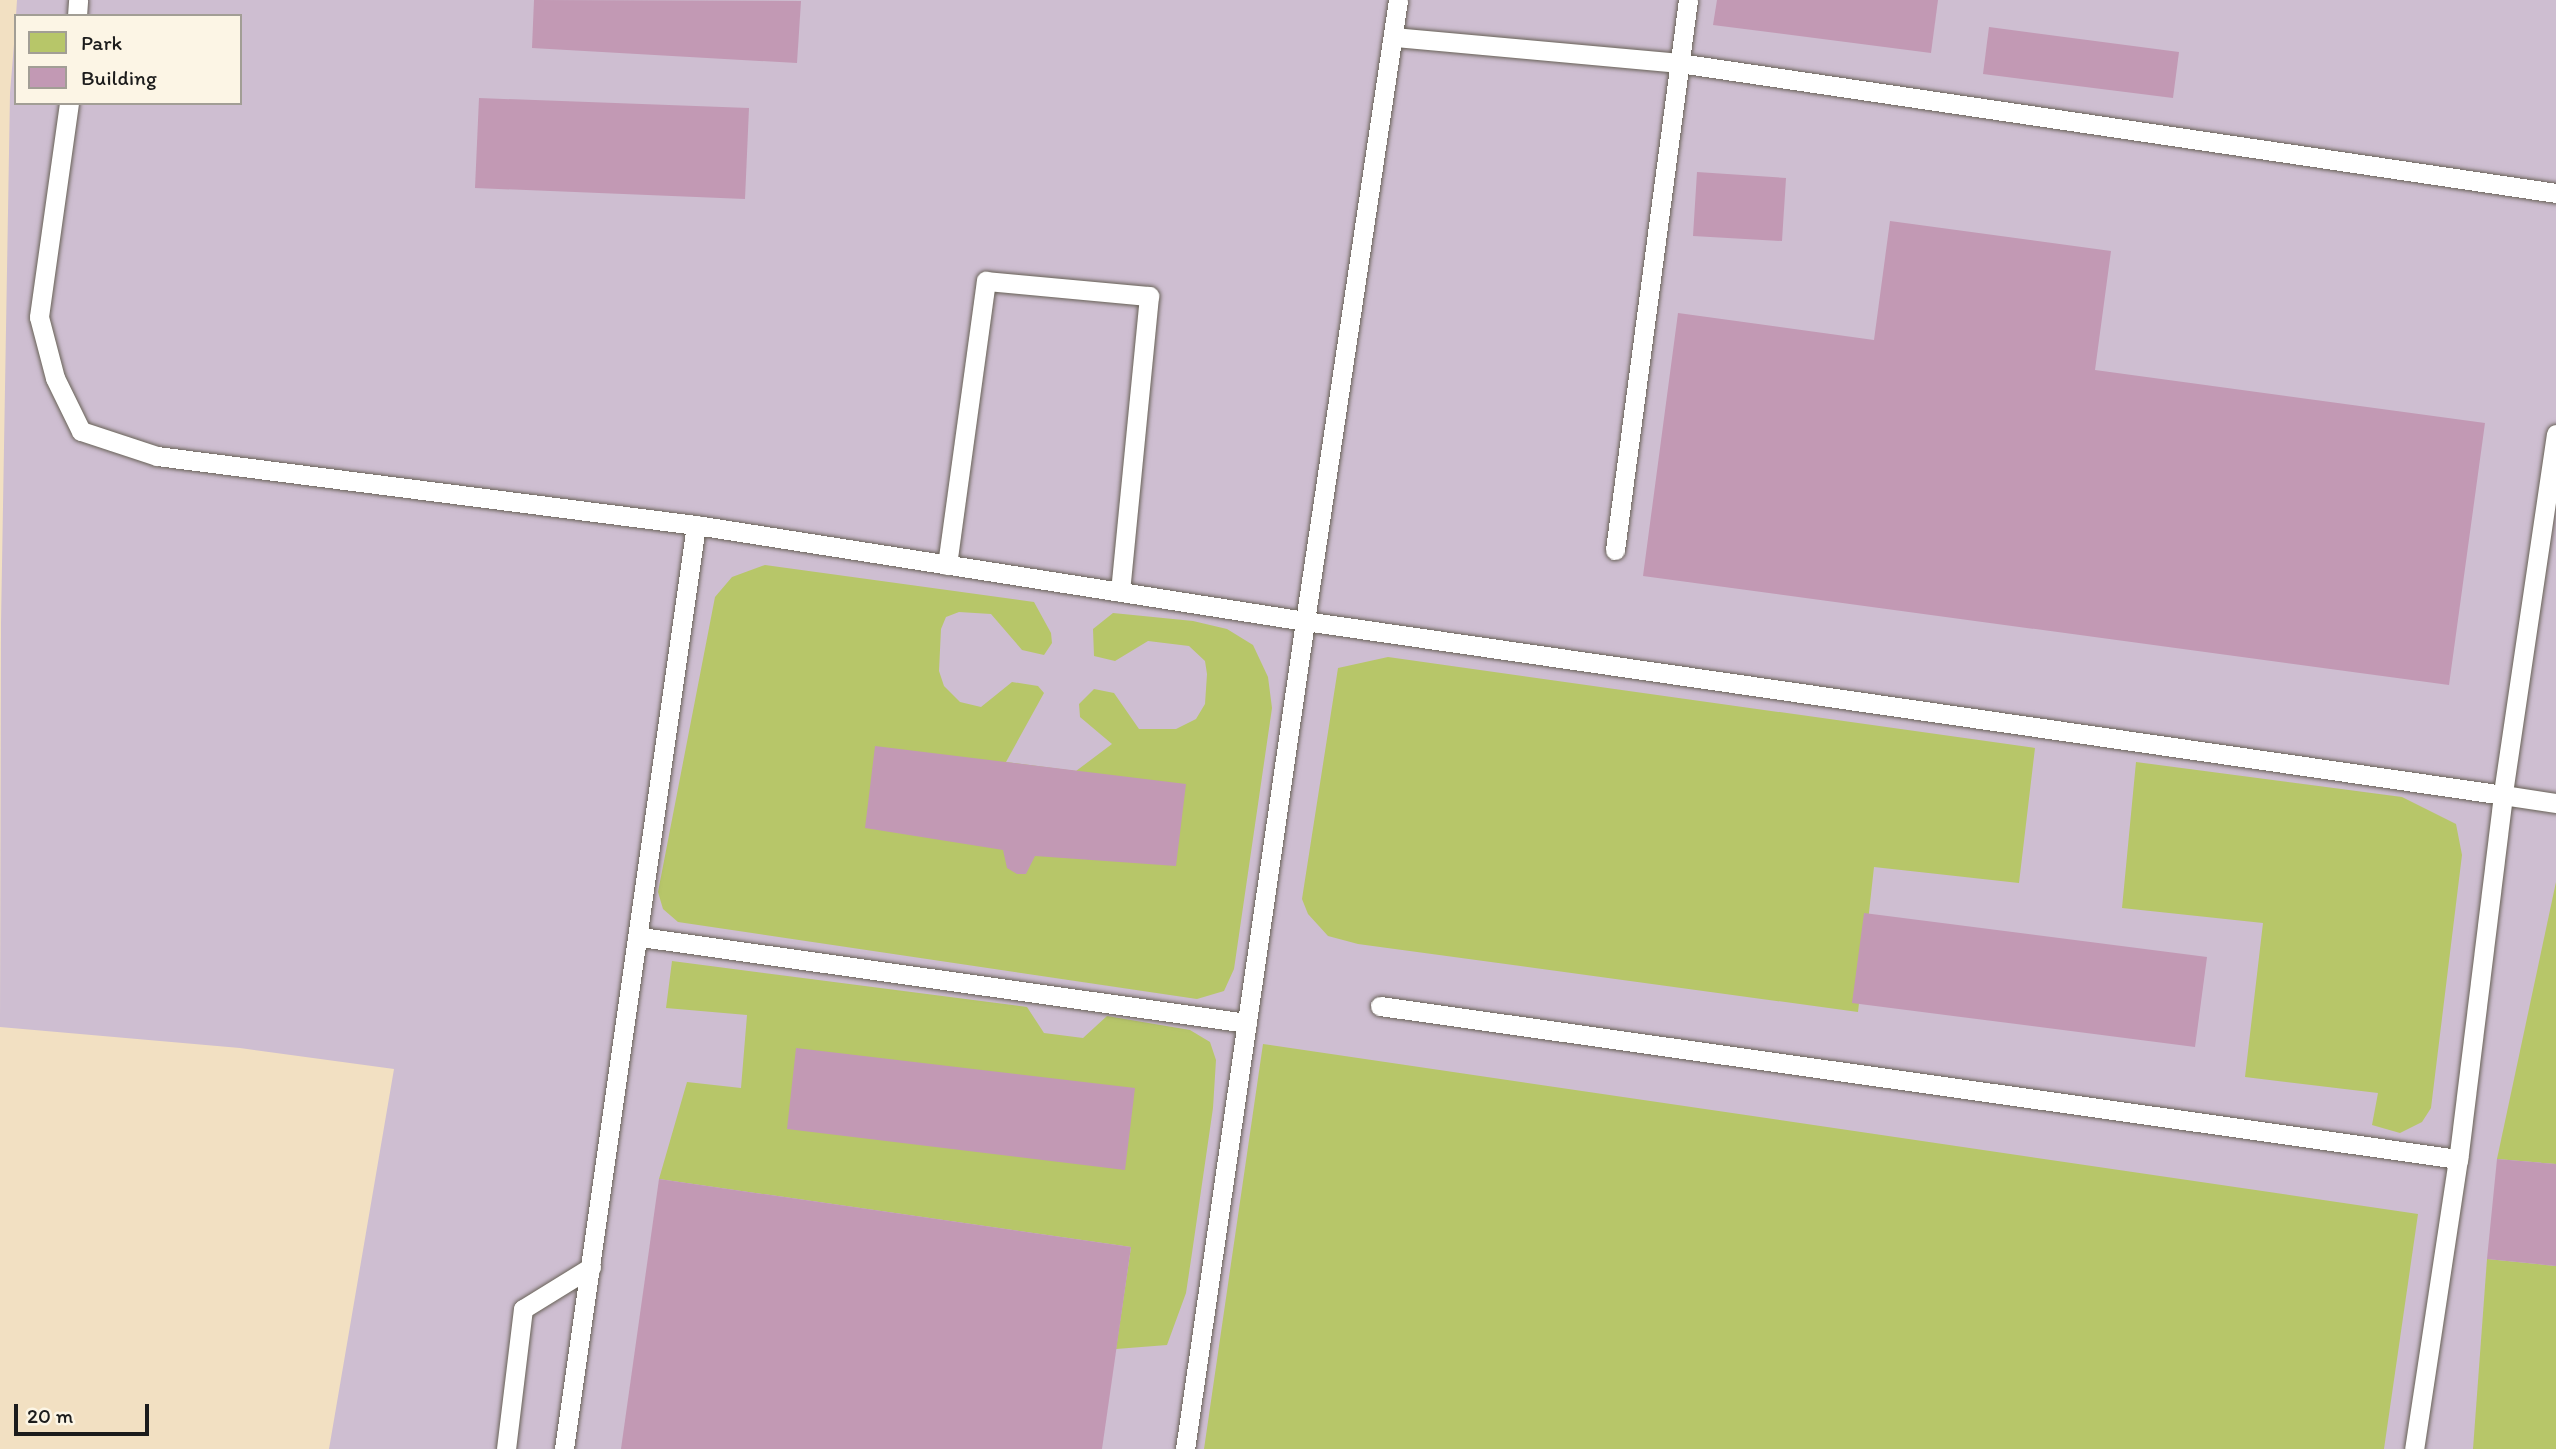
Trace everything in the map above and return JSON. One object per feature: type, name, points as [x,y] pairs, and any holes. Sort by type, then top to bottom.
[{"type":"lane","points":[[1185,1449],[1398,0]]},
{"type":"lane","points":[[1615,550],[1688,0]]},
{"type":"lane","points":[[1394,37],[1679,63],[2556,193]]},
{"type":"lane","points":[[69,105],[39,317],[55,378],[80,430],[156,456],[696,526],[1305,621],[2556,803]]},
{"type":"lane","points":[[947,565],[986,281],[1149,296],[1120,592]]},
{"type":"lane","points":[[2414,1449],[2458,1158],[2503,795],[2556,434]]},
{"type":"lane","points":[[564,1449],[640,937],[696,526]]},
{"type":"lane","points":[[640,937],[1247,1023]]},
{"type":"lane","points":[[1380,1006],[2458,1158]]},
{"type":"lane","points":[[506,1449],[523,1309],[591,1267]]},
{"type":"shaded area","points":[[17,0],[2556,0],[2556,1449],[329,1449],[394,1069],[240,1048],[0,1027],[1,624],[10,93],[14,44],[14,105],[242,105],[242,14],[16,14]]},
{"type":"green space","points":[[765,565],[1034,602],[1051,633],[1052,643],[1044,655],[1022,650],[991,614],[959,612],[946,617],[941,629],[939,671],[944,686],[960,702],[981,707],[1012,682],[1038,686],[1044,693],[1006,762],[1076,771],[1112,744],[1080,717],[1079,704],[1094,689],[1114,693],[1139,729],[1176,729],[1196,719],[1205,704],[1205,661],[1189,646],[1148,641],[1115,661],[1094,656],[1093,629],[1113,613],[1193,621],[1227,629],[1253,645],[1268,677],[1272,708],[1234,969],[1224,991],[1197,999],[678,922],[663,909],[658,892],[715,597],[732,577]]},
{"type":"green space","points":[[1388,657],[2035,748],[2019,883],[1874,867],[1858,1012],[1358,944],[1328,936],[1308,914],[1302,899],[1338,668]]},
{"type":"green space","points":[[2136,762],[2402,797],[2456,824],[2462,855],[2431,1108],[2422,1122],[2400,1133],[2372,1125],[2378,1093],[2245,1077],[2263,923],[2122,908]]},
{"type":"green space","points":[[2556,882],[2556,1164],[2497,1159]]},
{"type":"green space","points":[[672,961],[1027,1007],[1044,1033],[1083,1038],[1107,1016],[1190,1030],[1210,1042],[1216,1060],[1213,1108],[1186,1293],[1167,1345],[1116,1349],[1131,1247],[659,1179],[687,1082],[741,1088],[747,1015],[666,1008]]},
{"type":"green space","points":[[1263,1044],[2418,1214],[2384,1449],[1204,1449]]},
{"type":"green space","points":[[2487,1259],[2556,1266],[2556,1449],[2473,1449]]},
{"type":"building","points":[[534,0],[801,1],[797,63],[532,48]]},
{"type":"building","points":[[1717,0],[1938,0],[1931,53],[1713,25]]},
{"type":"building","points":[[1989,27],[2179,52],[2173,98],[1983,74]]},
{"type":"building","points":[[479,98],[749,108],[745,199],[475,188]]},
{"type":"building","points":[[1697,172],[1786,178],[1782,241],[1693,236]]},
{"type":"building","points":[[1890,221],[2111,251],[2095,370],[2485,423],[2449,685],[1643,576],[1678,313],[1874,340]]},
{"type":"building","points":[[875,746],[1186,784],[1176,866],[1035,856],[1026,874],[1017,874],[1007,868],[1003,850],[865,828]]},
{"type":"building","points":[[1864,913],[2207,957],[2195,1047],[1852,1003]]},
{"type":"building","points":[[796,1048],[1135,1088],[1125,1170],[787,1129]]},
{"type":"building","points":[[2497,1159],[2556,1164],[2556,1266],[2487,1259]]},
{"type":"building","points":[[659,1179],[1131,1247],[1102,1449],[621,1449]]}]
